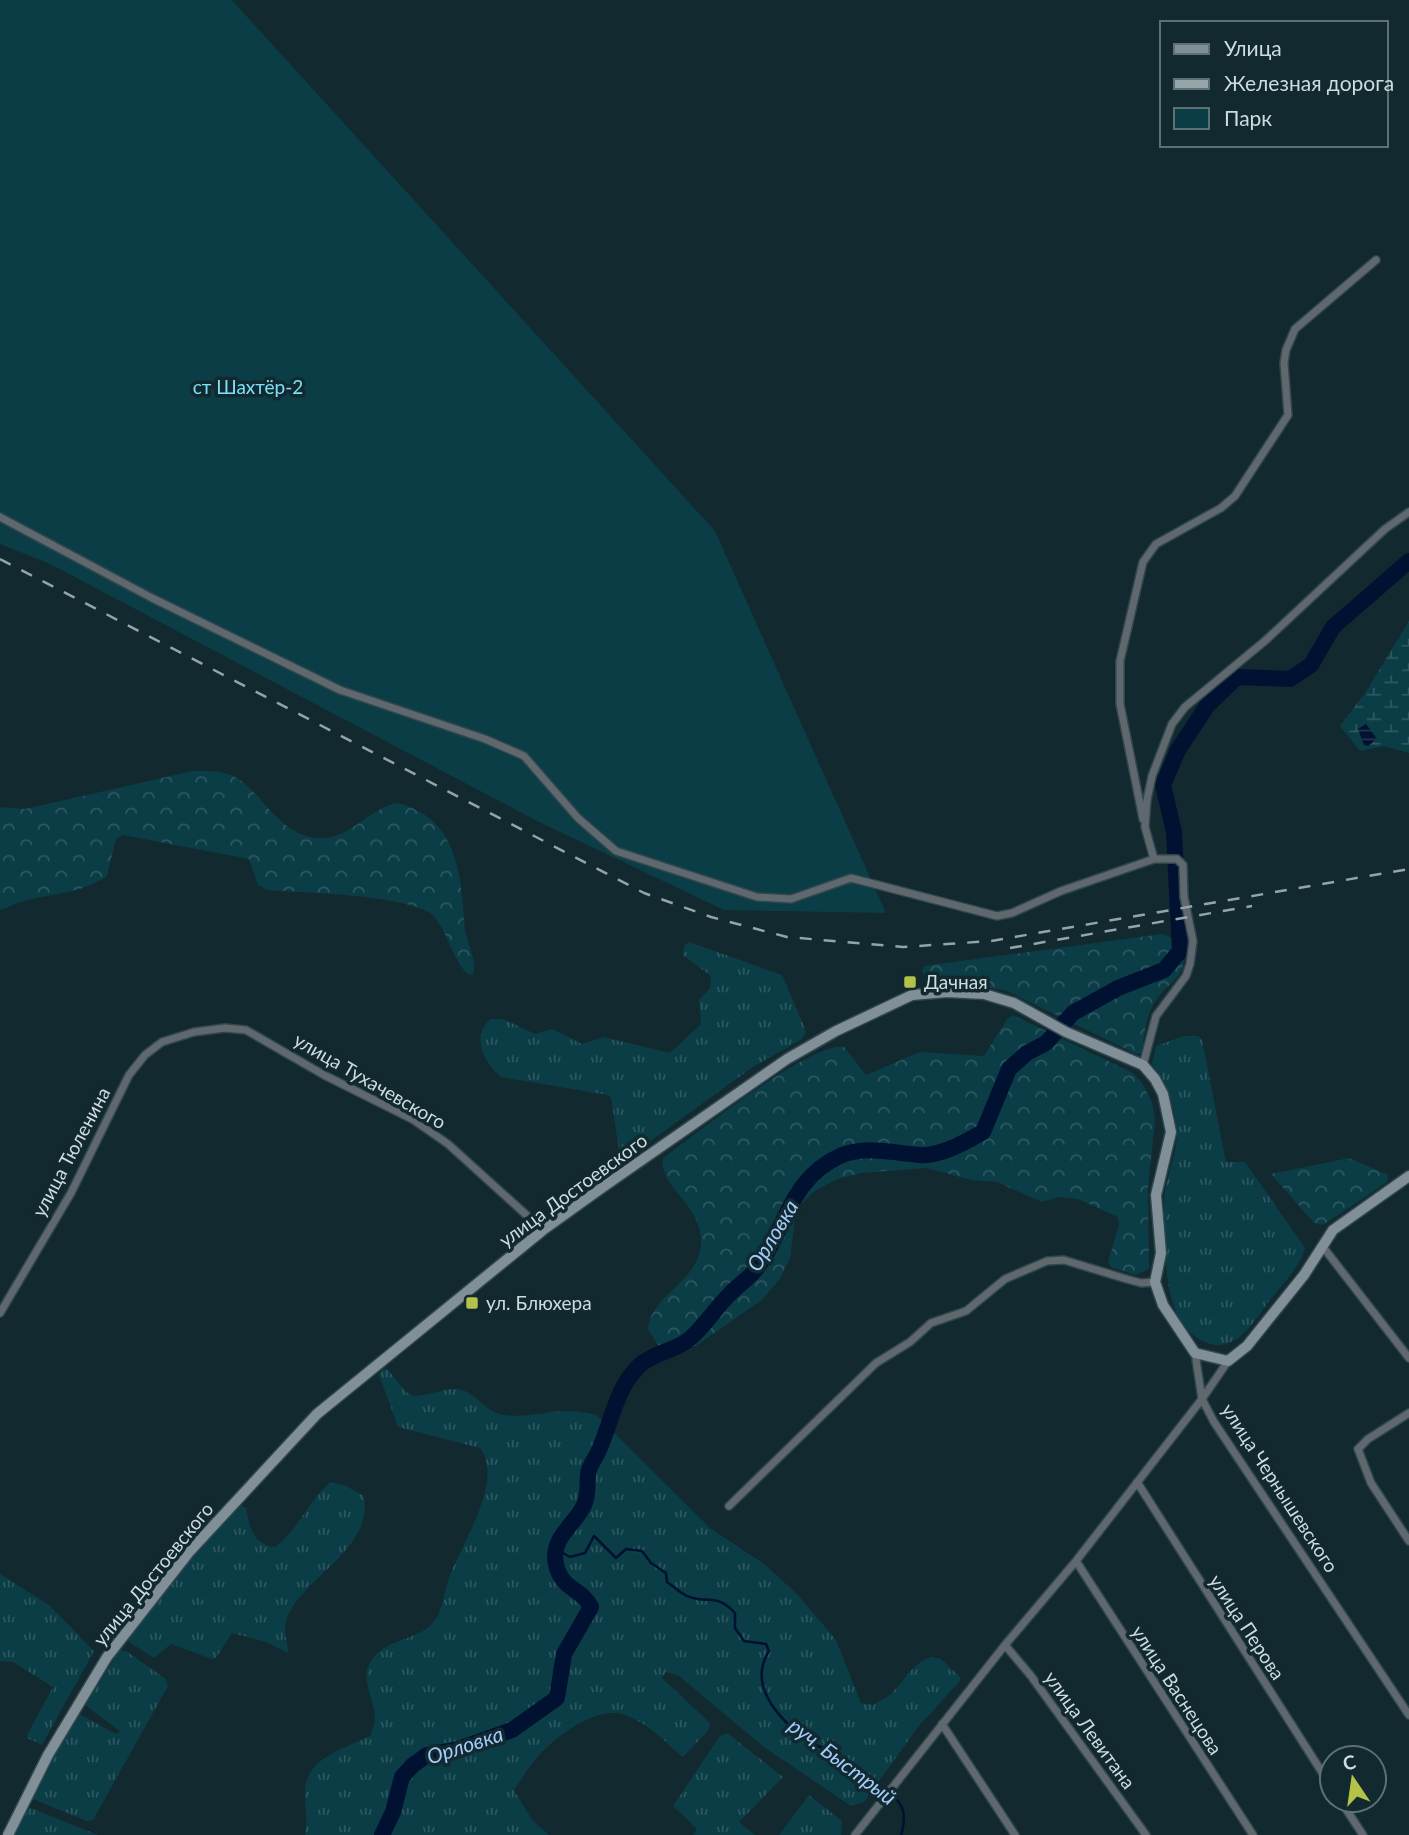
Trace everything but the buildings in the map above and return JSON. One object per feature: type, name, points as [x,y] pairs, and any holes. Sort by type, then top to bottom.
[{"type":"main road","name":"улица Достоевского","points":[[8,1835],[48,1755],[101,1667],[190,1551],[317,1415],[543,1230],[787,1059],[836,1031],[912,995],[947,992],[984,994],[1014,1003],[1066,1032],[1143,1065]]},
{"type":"main road","points":[[1143,1065],[1163,1094],[1171,1132],[1156,1195],[1161,1253],[1155,1282]]},
{"type":"main road","points":[[1195,1353],[1227,1361],[1247,1346],[1333,1230],[1409,1176]]},
{"type":"main road","name":"улица Чернышевского","points":[[1155,1282],[1163,1305],[1195,1353]]},
{"type":"street","points":[[1154,859],[1127,752],[1120,704],[1119,660],[1143,562],[1156,544],[1221,509],[1236,496],[1288,415],[1284,363],[1295,329],[1376,260]]},
{"type":"street","points":[[1145,827],[1152,776],[1172,724],[1185,707],[1266,640],[1385,528],[1409,512]]},
{"type":"street","points":[[0,517],[152,598],[340,690],[485,738],[524,756],[578,818],[616,851],[757,897],[791,899],[851,878],[997,916],[1012,913],[1061,891],[1154,859],[1173,859],[1183,865],[1184,897],[1194,941],[1192,957],[1186,976],[1156,1016],[1143,1065]]},
{"type":"street","name":"улица Тухачевского","points":[[194,1032],[225,1028],[246,1030],[324,1075],[402,1114],[448,1144],[543,1230]]},
{"type":"street","name":"улица Тюленина","points":[[0,1313],[71,1194],[129,1074],[145,1055],[162,1042],[194,1032]]},
{"type":"street","points":[[1323,1247],[1409,1358]]},
{"type":"street","points":[[729,1506],[876,1363],[910,1342],[931,1323],[966,1311],[1005,1279],[1047,1261],[1064,1260],[1141,1283],[1155,1282]]},
{"type":"street","name":"улица Чернышевского","points":[[1195,1353],[1202,1399],[1214,1422],[1409,1714]]},
{"type":"street","points":[[855,1835],[1076,1561],[1202,1399],[1227,1361]]},
{"type":"street","points":[[1409,1413],[1368,1439],[1358,1449],[1371,1483],[1409,1541]]},
{"type":"street","name":"улица Перова","points":[[1137,1482],[1318,1766]]},
{"type":"street","name":"улица Васнецова","points":[[1076,1561],[1253,1835]]},
{"type":"street","name":"улица Левитана","points":[[1005,1646],[1031,1676],[1146,1835]]},
{"type":"street","points":[[942,1724],[1016,1835]]},
{"type":"street","points":[[1349,1814],[1363,1835]]},
{"type":"green space","name":"ст Шахтёр-2","points":[[0,0],[232,0],[715,531],[886,913],[724,910],[537,821],[50,564],[0,544]]},
{"type":"green space","points":[[1409,621],[1409,753],[1384,746],[1360,751],[1340,726],[1365,693]]},
{"type":"green space","points":[[193,771],[231,775],[251,789],[286,825],[310,837],[334,836],[393,804],[412,808],[432,820],[451,847],[456,862],[465,929],[474,963],[473,975],[461,966],[435,918],[413,906],[350,895],[267,890],[258,885],[249,859],[123,835],[116,839],[107,876],[80,889],[28,900],[0,910],[0,807],[25,809]]},
{"type":"green space","points":[[1162,934],[1177,940],[1184,961],[1179,974],[1156,1000],[1146,1025],[1142,1053],[1136,1054],[1007,991],[925,976],[922,971],[924,966]]},
{"type":"green space","points":[[689,942],[782,975],[806,1031],[802,1039],[753,1067],[631,1155],[623,1157],[619,1150],[611,1098],[608,1095],[501,1077],[489,1064],[480,1041],[481,1033],[491,1019],[503,1019],[535,1034],[552,1029],[582,1044],[603,1037],[670,1053],[701,1024],[699,1000],[710,988],[711,976],[683,955],[684,946]]},
{"type":"green space","points":[[1013,1015],[1133,1073],[1142,1083],[1152,1102],[1155,1120],[1148,1188],[1149,1269],[1135,1275],[1111,1267],[1108,1262],[1119,1225],[1118,1217],[1078,1199],[1059,1197],[1042,1202],[997,1182],[972,1180],[926,1168],[861,1173],[837,1179],[813,1192],[796,1210],[790,1258],[779,1280],[762,1300],[697,1345],[671,1355],[661,1349],[648,1330],[651,1318],[657,1307],[691,1270],[701,1245],[696,1219],[667,1178],[663,1158],[781,1073],[828,1049],[844,1047],[866,1075],[920,1052],[984,1056],[1007,1019]]},
{"type":"green space","points":[[1184,1036],[1198,1036],[1202,1040],[1226,1162],[1245,1162],[1305,1248],[1293,1271],[1248,1329],[1225,1344],[1205,1342],[1192,1334],[1175,1308],[1167,1276],[1164,1195],[1177,1133],[1169,1097],[1152,1064],[1156,1046]]},
{"type":"green space","points":[[1349,1158],[1388,1175],[1387,1182],[1323,1225],[1314,1223],[1271,1174]]},
{"type":"green space","points":[[383,1369],[387,1369],[413,1396],[456,1389],[468,1392],[498,1414],[516,1416],[570,1411],[596,1415],[710,1528],[764,1564],[798,1595],[836,1640],[861,1703],[873,1705],[886,1697],[915,1667],[932,1657],[941,1659],[961,1678],[959,1682],[918,1727],[864,1802],[851,1806],[764,1747],[679,1676],[666,1672],[662,1678],[710,1723],[708,1731],[683,1757],[649,1728],[625,1715],[605,1714],[571,1728],[540,1754],[514,1790],[532,1820],[549,1835],[305,1835],[306,1783],[310,1773],[326,1757],[370,1736],[375,1712],[367,1681],[369,1666],[373,1658],[387,1646],[422,1631],[436,1619],[449,1578],[478,1513],[487,1477],[486,1461],[480,1448],[398,1427],[379,1375]]},
{"type":"green space","points":[[331,1482],[346,1486],[364,1496],[364,1515],[358,1533],[347,1548],[294,1605],[285,1625],[288,1653],[266,1642],[232,1633],[216,1658],[212,1659],[171,1644],[154,1658],[128,1641],[143,1615],[172,1579],[226,1516],[239,1505],[246,1508],[257,1539],[275,1547],[291,1532],[316,1497]]},
{"type":"green space","points":[[0,1574],[49,1605],[94,1651],[42,1745],[27,1738],[27,1735],[53,1687],[13,1662],[0,1661]]},
{"type":"green space","points":[[119,1651],[126,1651],[166,1679],[168,1686],[93,1820],[87,1821],[33,1799],[33,1792],[77,1713],[116,1734],[120,1731],[85,1705]]},
{"type":"green space","points":[[727,1733],[783,1777],[739,1822],[755,1835],[693,1835],[697,1829],[673,1806],[720,1736]]},
{"type":"green space","points":[[809,1795],[842,1821],[841,1835],[779,1835]]},
{"type":"green space","points":[[31,1808],[98,1835],[13,1835],[26,1810]]},
{"type":"shaded area","points":[[1366,724],[1377,739],[1368,746],[1364,745],[1358,729]]},
{"type":"waterway","name":"Орловка","points":[[382,1835],[393,1812],[402,1777],[413,1765],[427,1755],[458,1749],[512,1730],[557,1698],[564,1654],[591,1607],[562,1579],[555,1555],[564,1532],[584,1505],[590,1468],[620,1394],[632,1374],[645,1361],[687,1341],[754,1272],[767,1253],[799,1191],[823,1166],[840,1156],[860,1151],[935,1154],[983,1132],[1009,1069],[1027,1053],[1046,1043],[1073,1013],[1118,988],[1164,970],[1180,951],[1174,832],[1163,785],[1178,750],[1207,706],[1237,677],[1290,679],[1311,665],[1333,627],[1409,561]]},
{"type":"waterway","name":"руч. Быстрый","points":[[556,1549],[570,1557],[585,1553],[594,1536],[616,1558],[626,1549],[642,1551],[651,1563],[666,1573],[667,1582],[682,1593],[717,1601],[728,1607],[735,1613],[735,1628],[744,1641],[766,1644],[769,1651],[763,1663],[763,1687],[775,1709],[802,1737],[827,1751],[845,1769],[889,1792],[902,1808],[904,1815],[901,1835]]},
{"type":"railway","points":[[0,559],[644,893],[711,917],[787,937],[903,947],[991,941],[1409,869]]},
{"type":"railway","points":[[1010,948],[1252,906]]},
{"type":"place","name":"Дачная","points":[[910,982]]},
{"type":"place","name":"ул. Блюхера","points":[[472,1303]]}]
